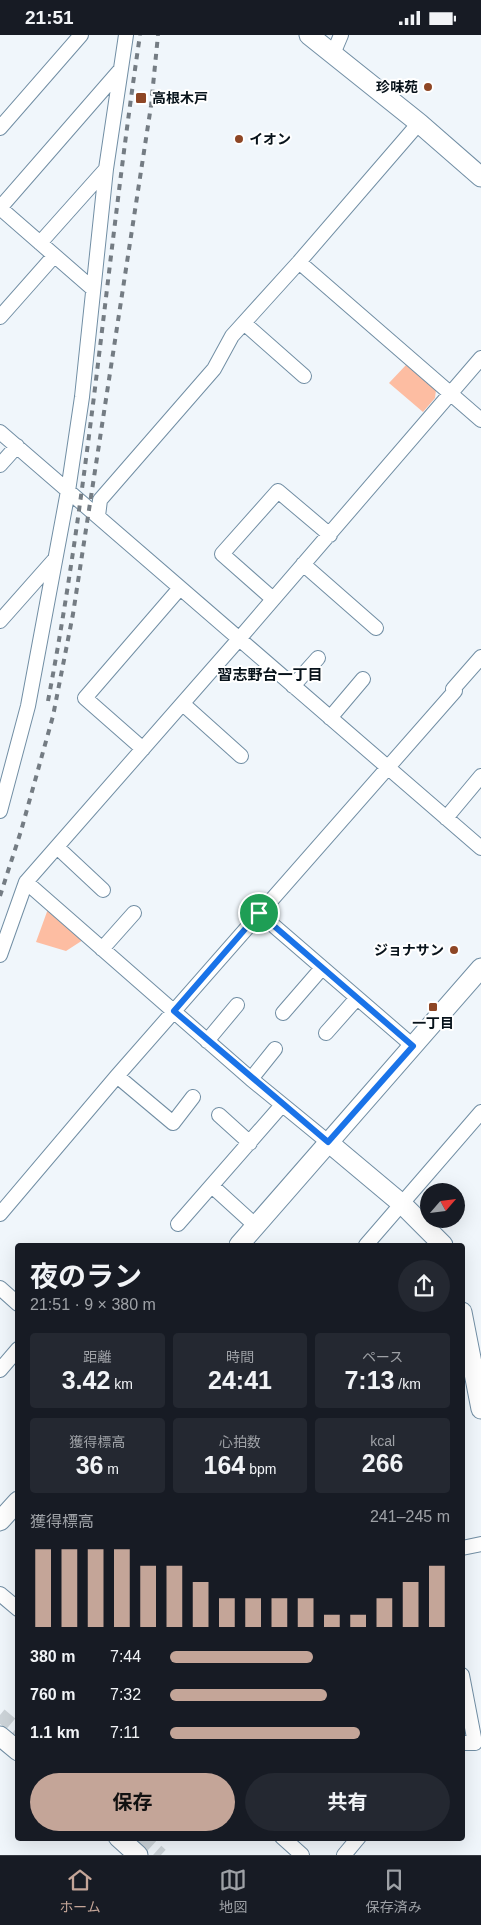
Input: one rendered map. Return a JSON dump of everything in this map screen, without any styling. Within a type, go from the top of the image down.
[{"type":"street","points":[[0,128],[81,35]]},
{"type":"street","points":[[0,811],[28,706],[68,491],[82,397],[106,169],[126,35]]},
{"type":"street","points":[[309,35],[418,123],[481,177]]},
{"type":"street","points":[[333,54],[341,35]]},
{"type":"street","points":[[93,289],[0,208],[121,69]]},
{"type":"street","points":[[98,517],[100,501],[214,369],[232,336],[299,262],[418,123]]},
{"type":"street","points":[[40,243],[106,169]]},
{"type":"street","points":[[0,317],[54,256]]},
{"type":"street","points":[[299,262],[481,420]]},
{"type":"street","points":[[244,323],[304,376]]},
{"type":"street","points":[[0,955],[26,882],[144,749],[481,359]]},
{"type":"street","points":[[0,432],[481,848]]},
{"type":"street","points":[[0,465],[17,447]]},
{"type":"street","points":[[273,599],[222,554],[278,491],[330,535]]},
{"type":"street","points":[[0,621],[55,559]]},
{"type":"street","points":[[303,564],[376,628]]},
{"type":"street","points":[[144,749],[85,698],[180,588]]},
{"type":"street","points":[[0,1214],[117,1076],[388,768],[481,657]]},
{"type":"street","points":[[293,686],[318,658]]},
{"type":"street","points":[[330,718],[363,679]]},
{"type":"street","points":[[182,703],[241,756]]},
{"type":"street","points":[[446,818],[481,777]]},
{"type":"street","points":[[57,847],[103,890]]},
{"type":"street","points":[[26,882],[282,1105],[402,1204],[441,1243]]},
{"type":"street","points":[[102,949],[134,913]]},
{"type":"street","points":[[259,913],[413,1046]]},
{"type":"street","points":[[242,1243],[481,967]]},
{"type":"street","points":[[283,1013],[322,968]]},
{"type":"street","points":[[326,1033],[357,998]]},
{"type":"street","points":[[208,1041],[237,1005]]},
{"type":"street","points":[[252,1079],[275,1049]]},
{"type":"street","points":[[117,1076],[173,1123],[193,1097]]},
{"type":"street","points":[[178,1225],[282,1105]]},
{"type":"street","points":[[368,1243],[402,1204],[476,1127],[481,1112]]},
{"type":"street","points":[[219,1115],[250,1143]]},
{"type":"street","points":[[212,1186],[256,1225]]},
{"type":"street","points":[[0,1288],[15,1301]]},
{"type":"street","points":[[465,1324],[481,1409]]},
{"type":"street","points":[[0,1370],[15,1352]]},
{"type":"street","points":[[0,1521],[15,1504]]},
{"type":"street","points":[[465,1547],[481,1544]]},
{"type":"street","points":[[0,1594],[15,1606]]},
{"type":"street","points":[[465,1691],[475,1743],[465,1743]]},
{"type":"street","points":[[0,1736],[15,1748]]},
{"type":"street","points":[[122,1841],[138,1855]]},
{"type":"street","points":[[286,1841],[302,1855]]},
{"type":"street","points":[[344,1855],[356,1841]]},
{"type":"shaded area","points":[[406,365],[436,390],[435,398],[423,412],[389,383]]},
{"type":"shaded area","points":[[48,909],[83,940],[66,951],[36,942]]},
{"type":"tunnel","points":[[0,1715],[15,1728]]},
{"type":"tunnel","points":[[145,1841],[161,1855]]},
{"type":"railway","points":[[48,701],[63,618],[87,452],[140,35]]},
{"type":"railway","points":[[0,896],[21,831],[53,716],[73,614],[151,106],[158,35]]},
{"type":"place","name":"珍味苑","points":[[428,87]]},
{"type":"place","name":"高根木戸","points":[[141,98]]},
{"type":"place","name":"イオン","points":[[239,139]]},
{"type":"place","name":"ジョナサン","points":[[454,950]]},
{"type":"place","name":"一丁目","points":[[433,1007]]},
{"type":"district","name":"習志野台一丁目","points":[[270,675]]},
{"type":"route","points":[[259,913],[413,1046],[328,1142],[282,1105],[174,1011],[259,913]]}]
